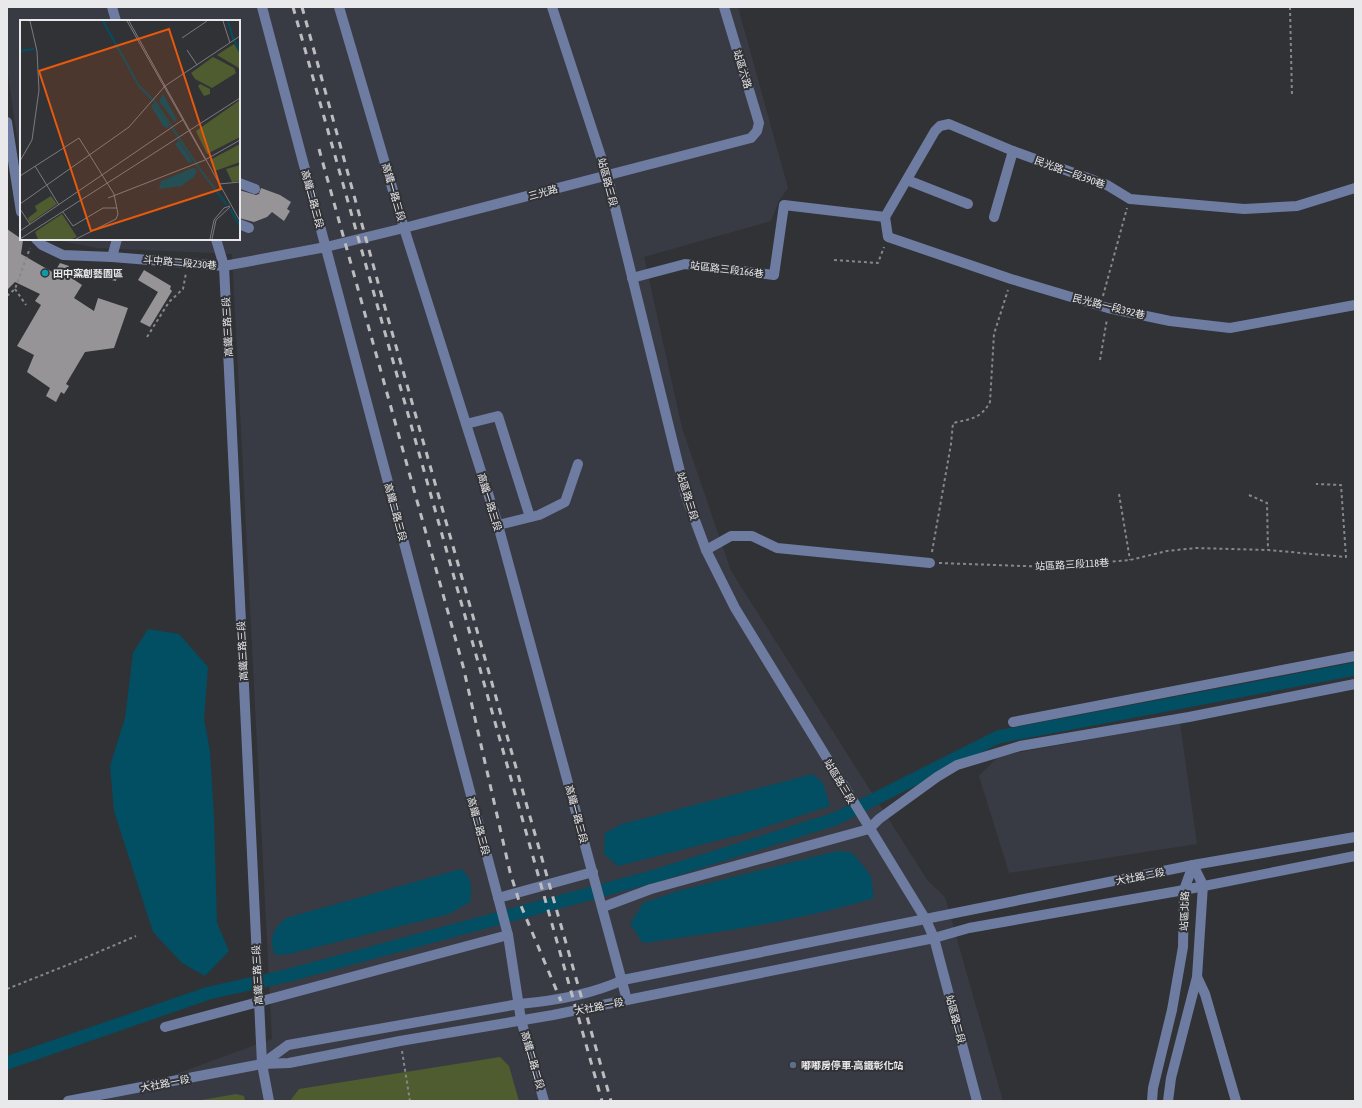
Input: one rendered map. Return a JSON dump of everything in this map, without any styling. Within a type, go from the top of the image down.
[{"type":"street","points":[[112,7],[116,20]]},
{"type":"street","name":"高鐵二路三段","points":[[262,7],[508,935],[521,1020]]},
{"type":"street","name":"高鐵一路三段","points":[[339,7],[404,228],[498,525],[623,980],[627,1000]]},
{"type":"street","name":"站區路三段","points":[[552,7],[607,175],[686,496],[706,550],[735,608],[848,795],[926,920],[934,938]]},
{"type":"street","name":"站區六路","points":[[724,7],[759,123],[757,131]]},
{"type":"street","points":[[7,122],[20,206]]},
{"type":"street","name":"民光路一段390巷","points":[[885,218],[940,126],[949,124],[1013,151],[1107,185],[1130,199],[1244,209],[1290,207],[1355,188]]},
{"type":"street","name":"三光路","points":[[326,247],[751,138],[757,131]]},
{"type":"street","points":[[994,217],[1013,151]]},
{"type":"street","points":[[907,180],[968,204]]},
{"type":"street","points":[[240,183],[255,189]]},
{"type":"street","name":"站區路三段166巷","points":[[632,278],[685,264],[774,275],[784,205],[885,218]]},
{"type":"street","points":[[885,218],[888,236]]},
{"type":"street","points":[[240,224],[249,228]]},
{"type":"street","name":"民光路一段392巷","points":[[888,236],[1011,279],[1104,306],[1170,321],[1230,328],[1355,305]]},
{"type":"street","points":[[112,257],[117,240]]},
{"type":"street","name":"高鐵三路三段","points":[[216,240],[224,266],[262,1064],[269,1101]]},
{"type":"street","name":"斗中路二段230巷","points":[[34,242],[63,255],[112,257],[224,266],[326,247]]},
{"type":"street","points":[[466,424],[498,416],[530,517]]},
{"type":"street","points":[[498,525],[530,517],[565,502],[578,464]]},
{"type":"street","points":[[706,550],[731,536],[752,536],[777,548],[930,563]]},
{"type":"street","points":[[1013,722],[1355,656]]},
{"type":"street","points":[[603,907],[651,889],[869,829],[885,814],[937,777],[957,765],[1013,748],[1189,717],[1355,684]]},
{"type":"street","name":"大社路二段","points":[[926,920],[962,911],[1193,865],[1355,838]]},
{"type":"street","name":"大社路二段","points":[[934,938],[969,928],[1184,890],[1355,856]]},
{"type":"street","name":"站區北路","points":[[1168,1101],[1171,1078],[1197,977],[1203,885],[1193,865]]},
{"type":"street","name":"站區北路","points":[[1152,1101],[1153,1088],[1169,1023],[1183,947],[1184,890],[1193,865]]},
{"type":"street","points":[[498,898],[593,872]]},
{"type":"street","name":"大社路一段","points":[[262,1064],[288,1045],[519,1004],[548,1001],[605,988],[623,980],[926,920]]},
{"type":"street","points":[[165,1027],[508,935]]},
{"type":"street","name":"大社路一段","points":[[68,1101],[262,1064],[289,1063],[400,1041],[521,1020],[934,938]]},
{"type":"street","name":"站區路二段","points":[[934,938],[977,1101]]},
{"type":"street","points":[[1197,977],[1205,994],[1236,1101]]},
{"type":"street","name":"高鐵二路二段","points":[[521,1020],[544,1101]]},
{"type":"path","points":[[1290,7],[1292,97]]},
{"type":"path","points":[[1100,360],[1104,306],[1130,199]]},
{"type":"path","points":[[834,260],[878,263],[888,236]]},
{"type":"path","points":[[7,296],[15,289],[34,242]]},
{"type":"path","points":[[147,337],[169,302],[184,289],[188,263]]},
{"type":"path","points":[[930,563],[951,444],[953,423],[977,417],[985,412],[990,402],[994,334],[1011,279]]},
{"type":"path","points":[[15,289],[26,305]]},
{"type":"path","name":"站區路三段118巷","points":[[930,563],[1051,568],[1130,560],[1167,551],[1196,548],[1268,550],[1346,557],[1341,486],[1316,484]]},
{"type":"path","points":[[1119,494],[1130,560]]},
{"type":"path","points":[[1249,495],[1267,503],[1268,550]]},
{"type":"path","points":[[7,989],[136,936]]},
{"type":"path","points":[[400,1041],[410,1101]]},
{"type":"shaded area","points":[[7,7],[738,7],[788,188],[779,201],[771,221],[644,257],[682,428],[731,571],[928,881],[945,897],[1003,1101],[102,1101],[272,1039],[232,254],[98,248],[56,240],[240,240],[240,20],[20,20],[20,158],[7,68]]},
{"type":"shaded area","points":[[1180,723],[1197,844],[1009,873],[979,776],[999,756]]},
{"type":"green space","points":[[500,1057],[509,1066],[519,1101],[290,1101],[299,1089]]},
{"type":"green space","points":[[236,1094],[244,1096],[245,1101],[196,1101]]},
{"type":"water","points":[[148,629],[179,634],[208,667],[204,719],[210,751],[214,817],[217,923],[229,951],[205,976],[182,963],[153,932],[114,811],[110,766],[125,718],[133,653]]},
{"type":"water","points":[[813,774],[823,783],[830,806],[743,834],[618,866],[604,854],[605,833],[622,824]]},
{"type":"water","points":[[837,851],[850,852],[856,857],[871,876],[874,898],[789,919],[731,930],[643,943],[630,924],[643,903],[678,891]]},
{"type":"water","points":[[461,869],[470,880],[470,902],[449,914],[289,954],[275,955],[272,944],[273,935],[278,926],[286,918]]},
{"type":"building","points":[[261,188],[280,195],[291,202],[287,209],[290,211],[284,221],[272,212],[267,217],[254,222],[240,218],[240,190],[256,195],[259,194]]},
{"type":"building","points":[[7,229],[20,238],[20,240],[23,240],[21,254],[54,273],[60,263],[69,266],[64,273],[82,285],[74,298],[94,311],[98,298],[128,308],[114,348],[85,352],[66,384],[69,386],[64,394],[61,392],[56,402],[46,396],[50,388],[27,372],[34,355],[17,346],[41,305],[35,301],[40,294],[15,282],[7,290]]},
{"type":"building","points":[[119,267],[116,281],[107,279],[109,268]]},
{"type":"building","points":[[144,270],[171,286],[170,289],[172,291],[150,327],[140,322],[158,292],[138,280]]},
{"type":"waterway","points":[[7,1063],[209,993],[286,976],[655,876],[835,819],[998,737],[1355,669]]},
{"type":"railway","points":[[293,7],[602,1101]]},
{"type":"railway","points":[[302,7],[382,297],[611,1101]]},
{"type":"railway","points":[[319,149],[463,666],[510,872],[519,901],[561,1001]]},
{"type":"place","name":"田中窯創藝園區","points":[[45,273]]},
{"type":"place","name":"嘟嘟房停車-高鐵彰化站","points":[[793,1065]]}]
